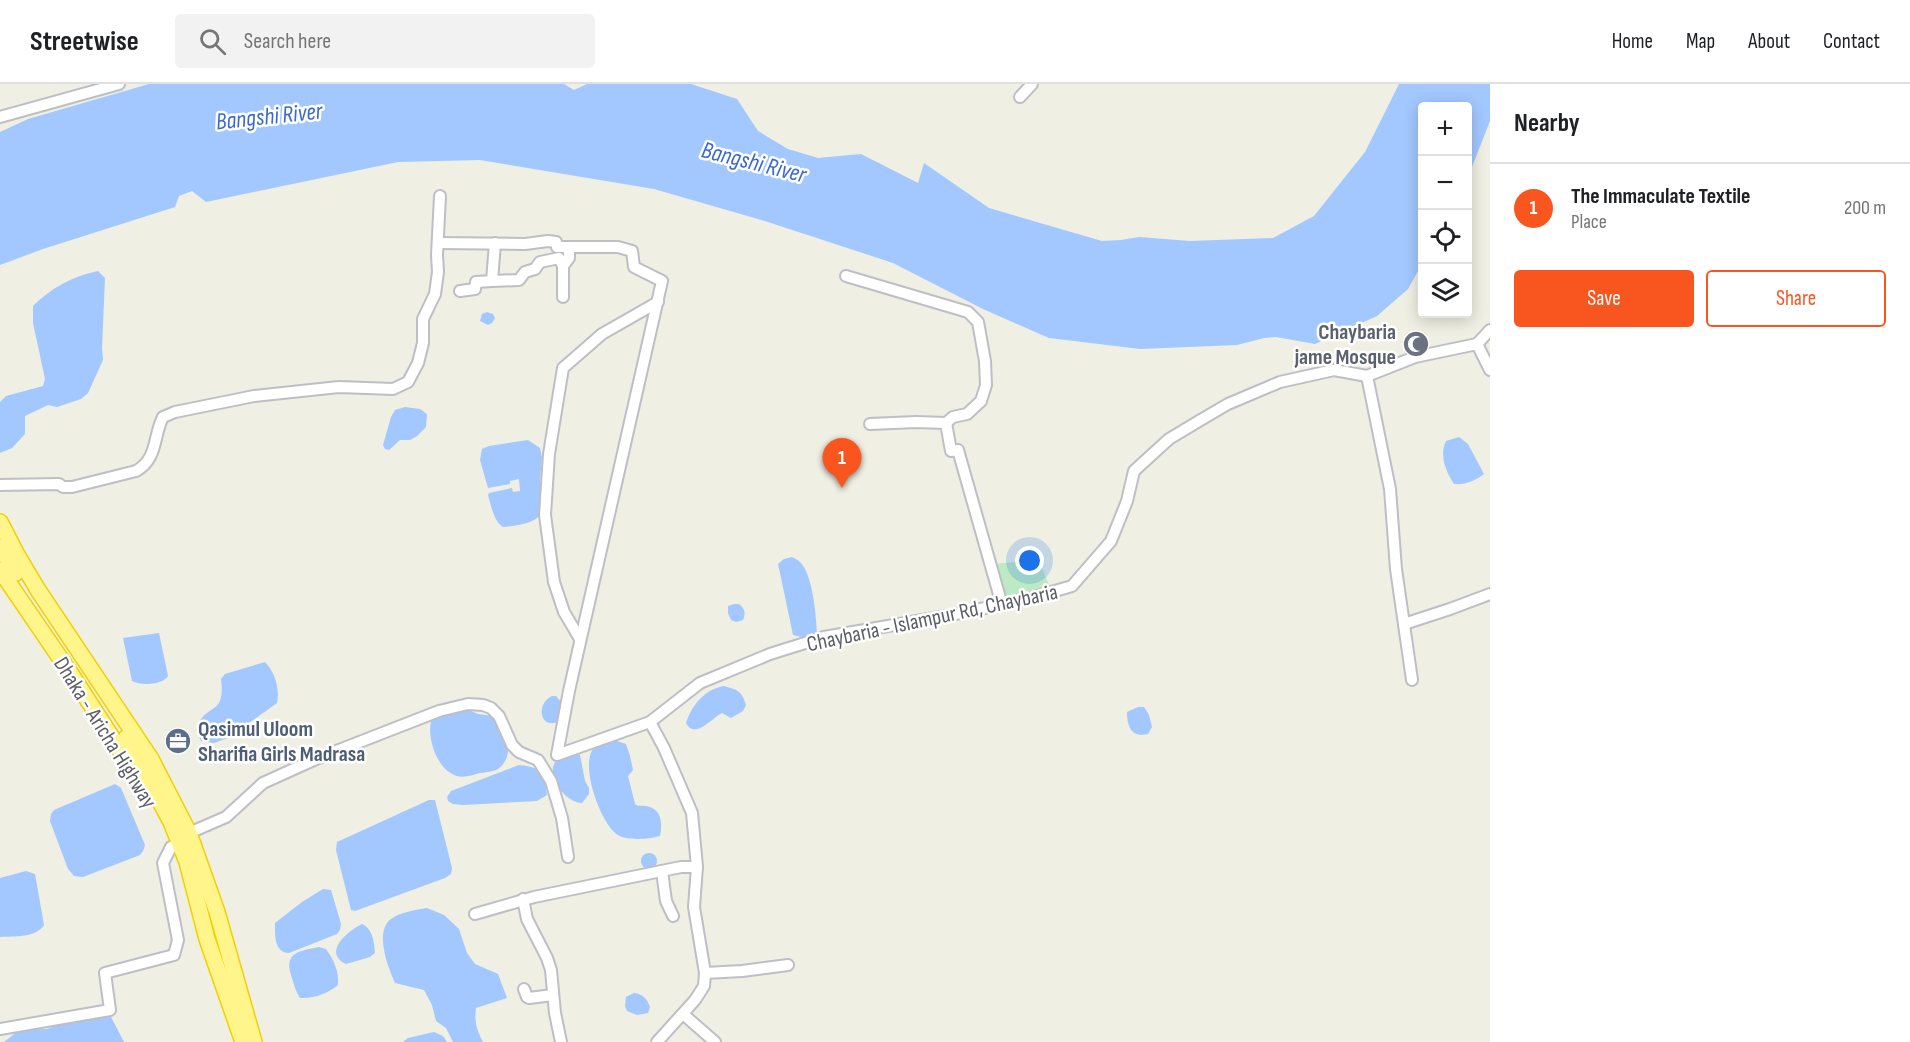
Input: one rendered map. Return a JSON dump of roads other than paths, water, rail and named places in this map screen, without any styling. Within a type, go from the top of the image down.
[{"type":"highway","points":[[0,522],[38,590],[151,759],[189,832],[217,912],[254,1042]]},
{"type":"highway","points":[[0,547],[102,700],[145,772],[171,822],[187,862],[191,896],[232,1042]]},
{"type":"highway","name":"Dhaka - Aricha Highway","points":[[0,570],[138,777],[158,816],[191,896]]},
{"type":"highway","points":[[209,961],[243,1042]]},
{"type":"street","points":[[0,117],[119,84]]},
{"type":"street","points":[[1020,97],[1032,84]]},
{"type":"street","points":[[0,485],[59,484],[63,487],[72,487],[136,471],[146,466],[163,417],[175,412],[254,396],[305,390],[339,387],[393,389],[408,381],[418,363],[423,343],[423,319],[435,294],[438,272],[440,196]]},
{"type":"street","points":[[438,243],[525,244],[548,241],[556,242],[557,247],[618,247],[632,251],[634,267],[662,281],[580,639],[557,755]]},
{"type":"street","points":[[492,281],[495,243]]},
{"type":"street","points":[[563,297],[564,266],[569,258],[569,247]]},
{"type":"street","points":[[460,291],[475,289],[476,282],[519,280],[525,272],[535,269],[540,262],[559,258],[564,266]]},
{"type":"street","points":[[846,276],[968,312],[978,322],[985,361],[986,385],[981,401],[967,414],[952,417],[946,423],[870,424]]},
{"type":"street","points":[[580,639],[564,612],[554,582],[545,515],[549,454],[563,368],[602,334],[658,302]]},
{"type":"street","points":[[1412,680],[1396,569],[1390,489],[1367,376],[1415,357],[1477,345],[1490,330]]},
{"type":"street","points":[[1477,345],[1490,370]]},
{"type":"street","name":"Chaybaria - Islampur Rd, Chaybaria","points":[[538,760],[650,722],[700,684],[770,654],[824,637],[1002,605],[1072,586],[1111,541],[1134,471],[1169,439],[1228,404],[1280,382],[1334,370],[1367,376]]},
{"type":"street","points":[[946,423],[951,451],[958,450],[1002,605]]},
{"type":"street","points":[[1404,624],[1490,594]]},
{"type":"street","points":[[189,832],[226,817],[263,783],[295,768],[440,711],[468,704],[491,708],[498,716],[512,745],[519,752],[538,760],[551,781],[558,801],[568,857]]},
{"type":"street","points":[[650,722],[664,748],[692,813],[698,867],[694,908],[705,973],[704,986],[695,1000],[657,1042]]},
{"type":"street","points":[[0,1029],[110,1010],[105,973],[174,955],[178,940],[163,863],[171,847]]},
{"type":"street","points":[[475,914],[523,900],[662,871],[698,867]]},
{"type":"street","points":[[662,871],[666,902],[673,916]]},
{"type":"street","points":[[523,900],[527,919],[550,966],[561,1042]]},
{"type":"street","points":[[705,973],[788,965]]},
{"type":"street","points":[[524,989],[529,998],[553,995]]},
{"type":"street","points":[[683,1014],[715,1042]]},
{"type":"water","name":"Bangshi River","points":[[149,84],[564,84],[574,90],[587,84],[691,84],[737,99],[758,131],[788,149],[818,158],[861,154],[918,183],[924,163],[989,208],[1102,241],[1139,237],[1190,241],[1273,238],[1314,216],[1365,152],[1399,84],[1490,84],[1490,121],[1472,167],[1472,102],[1418,102],[1418,271],[1408,289],[1377,316],[1315,344],[1276,337],[1237,345],[1140,349],[1049,338],[983,309],[893,263],[768,222],[654,189],[480,160],[398,162],[206,202],[192,191],[179,196],[175,207],[0,265],[0,132],[28,119]]},
{"type":"water","points":[[98,271],[105,278],[103,360],[88,393],[81,399],[57,407],[48,405],[25,416],[25,434],[12,448],[0,453],[0,402],[6,396],[43,386],[45,379],[33,323],[33,306],[63,284]]},
{"type":"water","points":[[487,312],[493,314],[495,318],[488,325],[480,321],[482,314]]},
{"type":"water","points":[[405,407],[420,409],[427,414],[426,427],[410,440],[400,440],[389,450],[385,449],[383,445],[391,417],[395,410]]},
{"type":"water","points":[[1459,437],[1468,444],[1484,474],[1470,482],[1454,484],[1446,469],[1443,452],[1446,441]]},
{"type":"water","points":[[528,440],[540,448],[542,458],[541,514],[529,522],[503,527],[495,517],[488,495],[512,488],[513,492],[520,491],[519,479],[510,481],[510,484],[488,488],[480,460],[482,449]]},
{"type":"water","points":[[792,557],[804,568],[813,596],[817,633],[806,638],[793,635],[778,564]]},
{"type":"water","points":[[739,604],[744,609],[743,620],[736,622],[731,620],[728,606]]},
{"type":"water","points":[[159,633],[168,676],[152,684],[132,681],[123,638]]},
{"type":"water","points":[[265,662],[276,681],[277,703],[228,738],[214,743],[201,741],[196,730],[204,715],[218,705],[222,691],[221,679],[225,674]]},
{"type":"water","points":[[724,686],[741,694],[746,705],[743,711],[731,718],[722,713],[699,729],[690,728],[686,723],[700,699],[705,694]]},
{"type":"water","points":[[556,696],[562,703],[560,721],[548,723],[542,716],[542,711],[546,700]]},
{"type":"water","points":[[1144,707],[1149,715],[1152,727],[1148,734],[1138,734],[1129,726],[1127,712]]},
{"type":"water","points":[[464,708],[478,714],[493,716],[502,729],[508,750],[504,763],[498,769],[460,777],[450,773],[439,761],[432,745],[431,721]]},
{"type":"water","points":[[614,740],[626,744],[633,770],[628,776],[635,804],[650,807],[658,813],[661,823],[660,836],[639,839],[622,837],[612,829],[599,808],[591,781],[590,757],[593,749],[598,745]]},
{"type":"water","points":[[580,755],[585,781],[589,788],[589,794],[582,803],[567,797],[553,775],[556,762],[564,756]]},
{"type":"water","points":[[519,765],[533,768],[540,773],[545,782],[547,795],[537,801],[463,805],[448,801],[447,797],[451,791]]},
{"type":"water","points":[[115,784],[121,788],[145,845],[143,851],[140,855],[83,877],[74,876],[68,869],[50,821],[51,814],[54,810]]},
{"type":"water","points":[[429,800],[435,800],[452,868],[451,874],[355,911],[351,910],[336,850],[337,842]]},
{"type":"water","points":[[649,853],[655,855],[657,861],[655,867],[649,869],[643,867],[641,861],[643,855]]},
{"type":"water","points":[[26,871],[35,874],[44,925],[30,934],[0,937],[0,878]]},
{"type":"water","points":[[323,889],[331,890],[341,924],[340,930],[337,934],[289,953],[280,950],[276,942],[275,923]]},
{"type":"water","points":[[427,908],[444,915],[459,929],[467,953],[475,964],[498,974],[507,998],[476,1008],[476,1026],[483,1042],[453,1042],[446,1028],[436,1021],[432,1005],[424,990],[395,983],[392,976],[384,950],[383,932],[386,925],[399,915]]},
{"type":"water","points":[[362,924],[371,932],[375,953],[370,957],[346,964],[336,954],[337,948],[344,937]]},
{"type":"water","points":[[319,947],[326,949],[334,962],[338,985],[320,995],[300,998],[291,975],[290,961],[295,954]]},
{"type":"water","points":[[634,993],[646,999],[650,1007],[648,1013],[637,1015],[627,1011],[626,997]]},
{"type":"water","points":[[100,1015],[111,1017],[124,1042],[4,1042],[19,1030],[47,1029],[69,1021]]},
{"type":"water","points":[[434,1032],[443,1036],[447,1042],[403,1042],[408,1038]]},
{"type":"place","name":"Chaybaria jame Mosque","points":[[1416,344]]},
{"type":"place","name":"The Immaculate Textile","points":[[842,488]]},
{"type":"place","name":"Qasimul Uloom Sharifia Girls Madrasa","points":[[178,741]]}]
